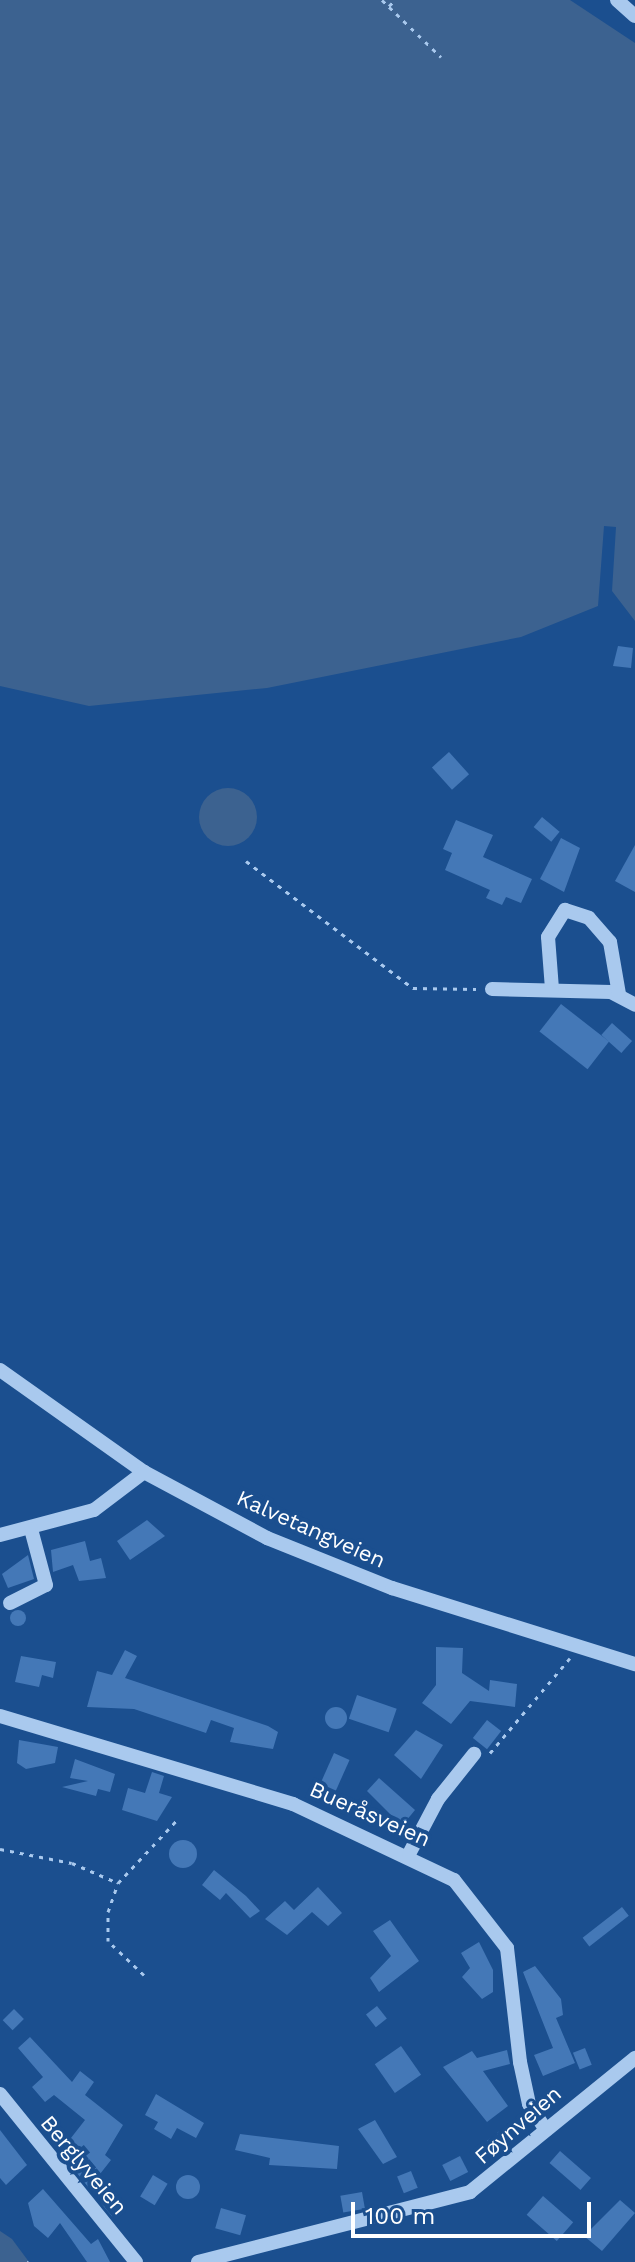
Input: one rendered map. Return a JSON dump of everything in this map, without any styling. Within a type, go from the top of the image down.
[{"type":"street","points":[[617,0],[635,16]]},
{"type":"street","points":[[552,989],[548,937],[565,910],[589,918],[610,942],[619,994]]},
{"type":"street","points":[[492,989],[619,994],[635,1005]]},
{"type":"street","name":"Kalvetangveien","points":[[0,1370],[144,1472],[341,1570],[635,1664]]},
{"type":"street","points":[[0,1535],[94,1510],[144,1472]]},
{"type":"street","points":[[10,1603],[46,1585],[31,1529]]},
{"type":"street","name":"Bueråsveien","points":[[0,1716],[232,1783],[409,1854],[464,1888],[499,1930],[511,1966],[529,2104],[546,2130]]},
{"type":"street","points":[[409,1854],[472,1756]]},
{"type":"street","name":"Føynveien","points":[[198,2262],[446,2202],[481,2186],[546,2130],[632,2067]]},
{"type":"street","name":"Berglyveien","points":[[0,2094],[136,2262]]},
{"type":"path","points":[[382,0],[441,57]]},
{"type":"path","points":[[389,6],[395,0]]},
{"type":"path","points":[[246,861],[413,988],[492,989]]},
{"type":"path","points":[[472,1756],[491,1752],[579,1647]]},
{"type":"path","points":[[144,1975],[108,1941],[118,1883],[176,1821]]},
{"type":"path","points":[[0,1849],[72,1863],[118,1883]]},
{"type":"water","points":[[0,0],[570,0],[635,43],[635,621],[612,591],[616,527],[604,526],[598,606],[521,637],[267,688],[89,706],[0,686]]},
{"type":"water","points":[[228,788],[239,790],[248,797],[255,806],[255,828],[248,837],[239,844],[228,846],[217,844],[208,837],[201,828],[199,817],[201,806],[208,797],[217,790]]},
{"type":"water","points":[[0,2231],[12,2239],[29,2262],[0,2262]]},
{"type":"building","points":[[618,646],[633,648],[631,668],[613,666]]},
{"type":"building","points":[[449,752],[469,774],[452,790],[432,767]]},
{"type":"building","points":[[542,817],[560,832],[551,842],[534,827]]},
{"type":"building","points":[[456,820],[493,835],[483,857],[532,879],[521,903],[506,897],[502,905],[486,898],[490,890],[445,870],[452,853],[443,849]]},
{"type":"building","points":[[561,838],[580,848],[564,892],[540,879]]},
{"type":"building","points":[[635,845],[635,892],[615,881]]},
{"type":"building","points":[[561,1004],[609,1042],[588,1069],[539,1032]]},
{"type":"building","points":[[612,1023],[632,1041],[621,1053],[601,1035]]},
{"type":"building","points":[[147,1520],[165,1536],[130,1560],[117,1541]]},
{"type":"building","points":[[85,1541],[90,1561],[101,1558],[106,1578],[79,1581],[73,1565],[53,1572],[51,1550]]},
{"type":"building","points":[[28,1555],[34,1579],[8,1588],[2,1574]]},
{"type":"building","points":[[15,1610],[21,1610],[26,1618],[24,1624],[15,1626],[10,1621],[10,1615]]},
{"type":"building","points":[[436,1647],[463,1648],[462,1673],[489,1691],[490,1680],[517,1684],[515,1707],[470,1701],[451,1724],[422,1703],[436,1685]]},
{"type":"building","points":[[125,1650],[137,1656],[125,1678],[268,1726],[278,1732],[273,1749],[230,1742],[234,1728],[211,1720],[206,1733],[134,1709],[87,1707],[97,1671],[112,1675]]},
{"type":"building","points":[[21,1656],[56,1662],[53,1678],[42,1675],[39,1687],[15,1682]]},
{"type":"building","points":[[357,1695],[397,1709],[389,1732],[349,1719]]},
{"type":"building","points":[[332,1707],[340,1707],[347,1718],[340,1729],[332,1729],[325,1722],[325,1714]]},
{"type":"building","points":[[487,1720],[501,1731],[487,1749],[473,1738]]},
{"type":"building","points":[[416,1730],[443,1745],[421,1779],[394,1755]]},
{"type":"building","points":[[19,1740],[58,1747],[55,1763],[26,1769],[17,1763]]},
{"type":"building","points":[[334,1753],[350,1760],[333,1796],[318,1790]]},
{"type":"building","points":[[75,1759],[115,1774],[110,1792],[98,1789],[96,1796],[62,1787],[88,1781],[70,1778]]},
{"type":"building","points":[[152,1772],[164,1776],[159,1793],[172,1797],[157,1821],[122,1810],[128,1788],[145,1793]]},
{"type":"building","points":[[379,1778],[415,1810],[406,1821],[400,1824],[367,1791]]},
{"type":"building","points":[[183,1840],[193,1844],[197,1854],[193,1864],[183,1868],[173,1864],[169,1854],[173,1844]]},
{"type":"building","points":[[214,1870],[260,1911],[250,1918],[226,1893],[220,1900],[202,1885]]},
{"type":"building","points":[[318,1887],[342,1913],[328,1926],[312,1912],[287,1935],[265,1919],[285,1901],[294,1910]]},
{"type":"building","points":[[622,1907],[629,1916],[589,1946],[583,1938]]},
{"type":"building","points":[[390,1920],[419,1961],[379,1992],[370,1978],[391,1956],[373,1931]]},
{"type":"building","points":[[479,1942],[493,1970],[493,1992],[482,1999],[462,1977],[470,1968],[461,1953]]},
{"type":"building","points":[[535,1966],[561,1999],[563,2015],[556,2018],[575,2063],[543,2076],[534,2055],[553,2048],[523,1972]]},
{"type":"building","points":[[377,2006],[387,2019],[376,2027],[366,2015]]},
{"type":"building","points":[[14,2009],[24,2019],[13,2030],[3,2020]]},
{"type":"building","points":[[30,2037],[72,2082],[80,2071],[94,2082],[85,2095],[123,2125],[105,2155],[111,2160],[89,2188],[60,2152],[85,2120],[54,2095],[45,2102],[32,2087],[43,2077],[18,2048]]},
{"type":"building","points":[[401,2046],[421,2075],[395,2093],[375,2064]]},
{"type":"building","points":[[585,2048],[592,2065],[580,2070],[573,2053]]},
{"type":"building","points":[[507,2050],[510,2064],[483,2071],[508,2106],[487,2122],[443,2067],[472,2051],[477,2058]]},
{"type":"building","points":[[156,2094],[204,2123],[196,2138],[177,2128],[171,2139],[154,2129],[158,2122],[145,2115]]},
{"type":"building","points":[[375,2120],[397,2157],[383,2164],[358,2129]]},
{"type":"building","points":[[0,2130],[27,2165],[6,2185],[0,2178]]},
{"type":"building","points":[[501,2130],[512,2144],[498,2155],[487,2141]]},
{"type":"building","points":[[240,2134],[339,2146],[337,2169],[269,2165],[270,2158],[235,2150]]},
{"type":"building","points":[[560,2151],[591,2178],[580,2190],[550,2163]]},
{"type":"building","points":[[460,2156],[468,2172],[450,2181],[442,2165]]},
{"type":"building","points":[[411,2171],[418,2188],[404,2193],[397,2177]]},
{"type":"building","points":[[153,2175],[168,2184],[155,2205],[140,2196]]},
{"type":"building","points":[[188,2175],[197,2178],[200,2187],[197,2196],[188,2199],[179,2196],[176,2187],[179,2178]]},
{"type":"building","points":[[43,2189],[91,2244],[98,2239],[110,2262],[87,2262],[60,2223],[48,2238],[34,2226],[28,2203]]},
{"type":"building","points":[[115,2192],[126,2205],[112,2217],[101,2204]]},
{"type":"building","points":[[362,2192],[365,2209],[343,2213],[340,2196]]},
{"type":"building","points":[[543,2196],[573,2222],[557,2241],[527,2215]]},
{"type":"building","points":[[620,2200],[635,2213],[602,2251],[584,2236]]},
{"type":"building","points":[[221,2208],[246,2215],[240,2235],[215,2228]]}]
